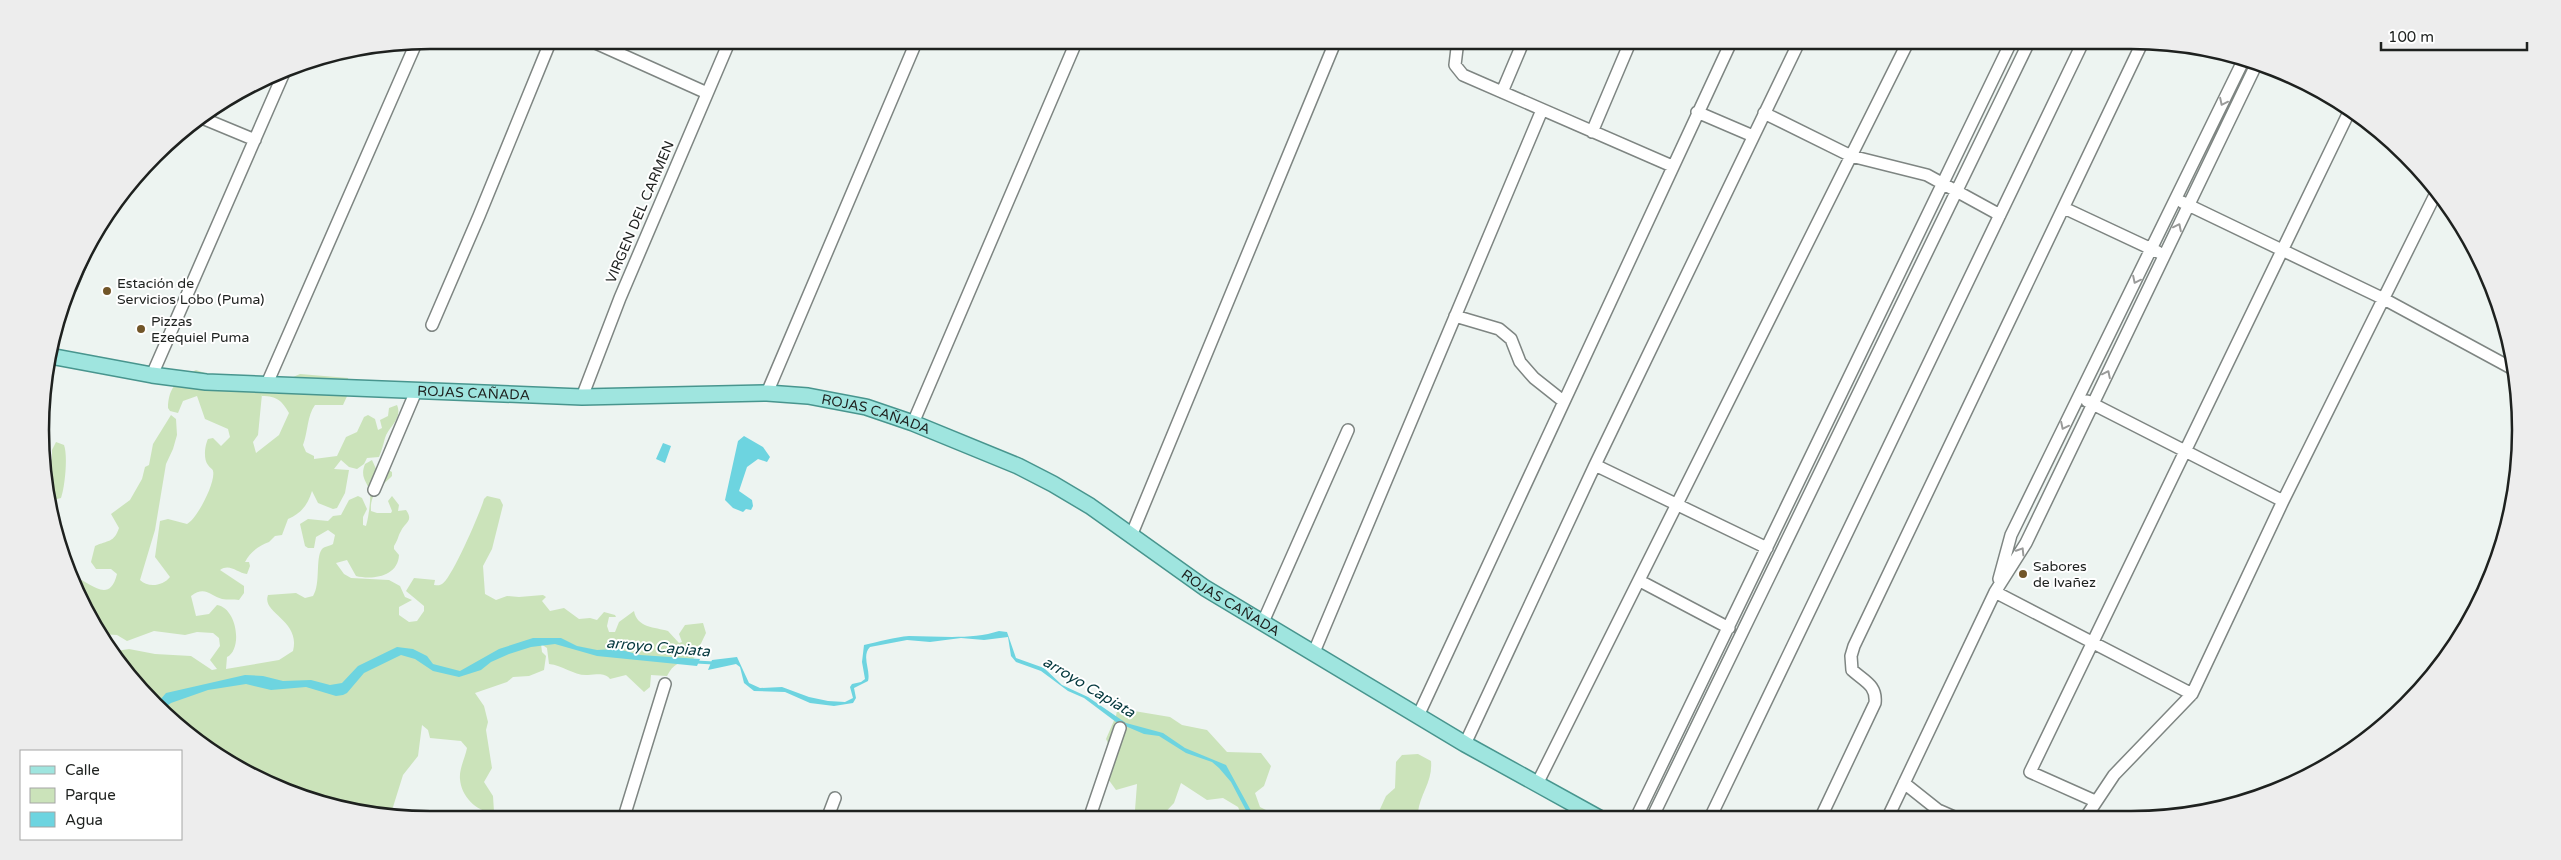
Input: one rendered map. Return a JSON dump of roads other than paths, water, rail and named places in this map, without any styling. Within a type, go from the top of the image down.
[{"type":"main road","name":"ROJAS CAÑADA","points":[[56,357],[152,375],[206,382],[266,386],[582,398],[767,393],[835,400],[866,407],[912,423],[1027,470],[1090,506],[1205,588],[1465,744],[1585,811]]},
{"type":"street","points":[[432,325],[547,49]]},
{"type":"street","points":[[609,49],[707,92]]},
{"type":"street","name":"VIRGEN DEL CARMEN","points":[[582,398],[620,298],[726,49]]},
{"type":"street","points":[[767,393],[913,49]]},
{"type":"street","points":[[912,423],[1069,49]]},
{"type":"street","points":[[1132,536],[1332,49]]},
{"type":"street","points":[[1457,49],[1455,66],[1463,75],[1672,166]]},
{"type":"street","points":[[1502,92],[1520,49]]},
{"type":"street","points":[[1592,132],[1627,49]]},
{"type":"street","points":[[1418,716],[1728,49]]},
{"type":"street","points":[[1465,744],[1595,466],[1796,49]]},
{"type":"street","points":[[1537,784],[1904,49]]},
{"type":"street","points":[[1639,811],[2008,49]]},
{"type":"street","points":[[1655,811],[2026,49]]},
{"type":"street","points":[[1713,811],[2080,49]]},
{"type":"street","points":[[1824,811],[1875,703],[1876,692],[1872,686],[1852,670],[1851,656],[1854,646],[2138,49]]},
{"type":"street","points":[[266,386],[413,50]]},
{"type":"street","points":[[1995,592],[2011,535],[2241,65]]},
{"type":"street","points":[[1891,811],[1995,592],[2026,543],[2254,69]]},
{"type":"street","points":[[152,375],[281,79]]},
{"type":"street","points":[[1314,652],[1542,110]]},
{"type":"street","points":[[1698,112],[1753,136]]},
{"type":"street","points":[[1764,113],[1851,156],[1927,175],[2000,215]]},
{"type":"street","points":[[2095,801],[2030,772],[2094,644],[2347,116]]},
{"type":"street","points":[[208,120],[255,140]]},
{"type":"street","points":[[2089,811],[2114,775],[2192,694],[2283,501],[2433,198]]},
{"type":"street","points":[[2176,199],[2384,298],[2507,365]]},
{"type":"street","points":[[2064,208],[2164,255]]},
{"type":"street","points":[[1455,316],[1499,329],[1511,339],[1520,362],[1534,378],[1563,402]]},
{"type":"street","points":[[374,490],[416,391]]},
{"type":"street","points":[[2079,397],[2187,450],[2283,501]]},
{"type":"street","points":[[1263,622],[1348,430]]},
{"type":"street","points":[[1595,466],[1767,548]]},
{"type":"street","points":[[1640,581],[1729,628]]},
{"type":"street","points":[[1995,592],[2192,694]]},
{"type":"street","points":[[625,811],[665,684]]},
{"type":"street","points":[[1092,811],[1120,728]]},
{"type":"street","points":[[1904,783],[1940,811]]},
{"type":"street","points":[[830,811],[835,798]]},
{"type":"water","points":[[744,436],[763,447],[770,457],[767,462],[758,459],[747,467],[739,491],[752,500],[753,506],[751,510],[746,509],[743,512],[733,508],[725,500],[738,441]]},
{"type":"water","points":[[663,443],[671,446],[665,463],[656,459]]},
{"type":"water","points":[[999,631],[1007,632],[1016,658],[1044,668],[1062,685],[1088,697],[1126,723],[1163,733],[1185,748],[1226,765],[1251,811],[1246,811],[1231,782],[1212,762],[1186,753],[1159,736],[1144,734],[1116,722],[1084,698],[1068,691],[1041,671],[1016,662],[1011,656],[1008,637],[984,640],[961,638],[930,642],[907,640],[870,647],[866,655],[868,681],[854,688],[856,698],[853,703],[834,706],[810,703],[785,692],[754,691],[744,683],[740,667],[736,664],[708,670],[712,660],[737,657],[749,683],[760,688],[782,687],[809,697],[845,702],[853,698],[850,687],[852,684],[865,679],[862,662],[864,645],[909,636],[966,637]]},
{"type":"water","points":[[533,638],[561,638],[577,646],[597,650],[618,649],[640,655],[700,659],[697,666],[597,656],[555,644],[531,647],[509,654],[491,662],[481,670],[459,677],[433,671],[415,659],[401,655],[364,673],[347,693],[343,695],[336,696],[306,687],[271,690],[246,684],[208,690],[167,706],[160,700],[166,693],[245,675],[263,676],[283,681],[311,680],[330,685],[342,683],[358,666],[397,647],[413,649],[427,656],[433,664],[460,671],[499,649]]},
{"type":"waterway","name":"arroyo Capiata","points":[[696,662],[714,663]]},
{"type":"place","name":"Estación de Servicios Lobo (Puma)","points":[[107,291]]},
{"type":"place","name":"Pizzas Ezequiel Puma","points":[[141,329]]},
{"type":"place","name":"Sabores de Ivañez","points":[[2023,574]]}]
